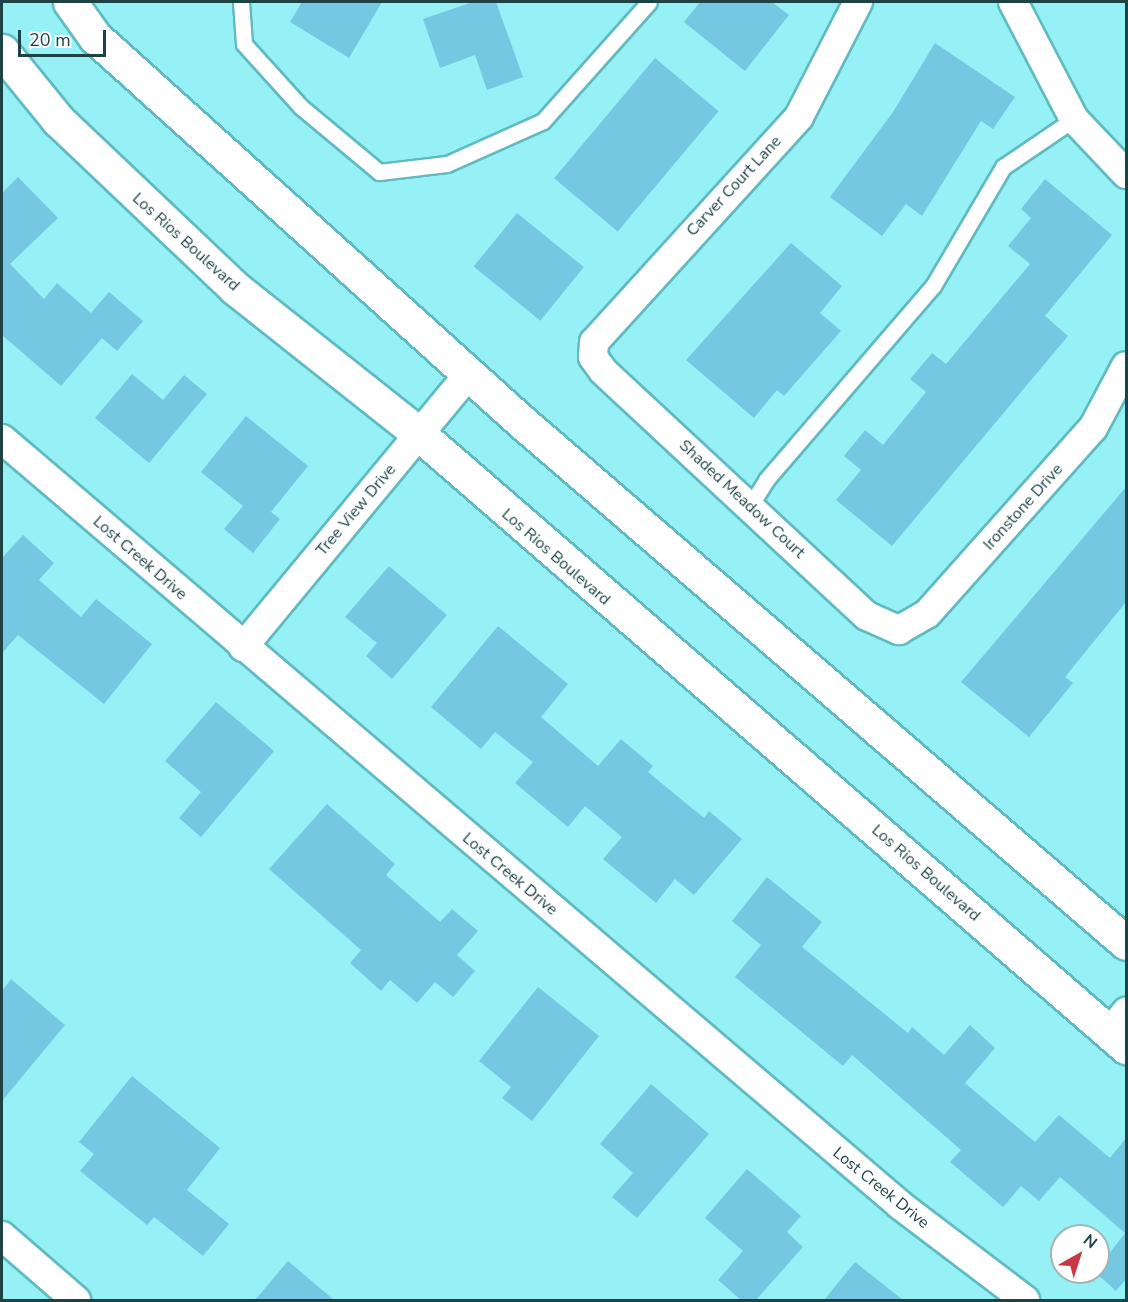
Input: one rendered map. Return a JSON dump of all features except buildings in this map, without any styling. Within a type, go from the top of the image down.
[{"type":"main road","points":[[70,2],[95,37],[469,374],[852,711],[1126,943]]},
{"type":"main road","name":"Los Rios Boulevard","points":[[2,51],[58,120],[147,208],[235,288],[419,434],[1121,1030]]},
{"type":"street","name":"Carver Court Lane","points":[[593,357],[594,342],[799,117],[858,2]]},
{"type":"street","points":[[1013,2],[1074,119],[1126,174]]},
{"type":"street","name":"Shaded Meadow Court","points":[[593,357],[867,616],[899,630]]},
{"type":"street","name":"Ironstone Drive","points":[[899,630],[927,614],[1093,428],[1126,366]]},
{"type":"street","name":"Tree View Drive","points":[[243,647],[469,374]]},
{"type":"street","name":"Lost Creek Drive","points":[[2,439],[243,647],[900,1205],[1025,1300]]},
{"type":"street","points":[[2,1236],[76,1300]]},
{"type":"lane","points":[[241,2],[244,44],[302,107],[379,172],[447,164],[543,121],[649,2]]},
{"type":"lane","points":[[750,506],[766,480],[933,286],[1003,167],[1074,119]]}]
